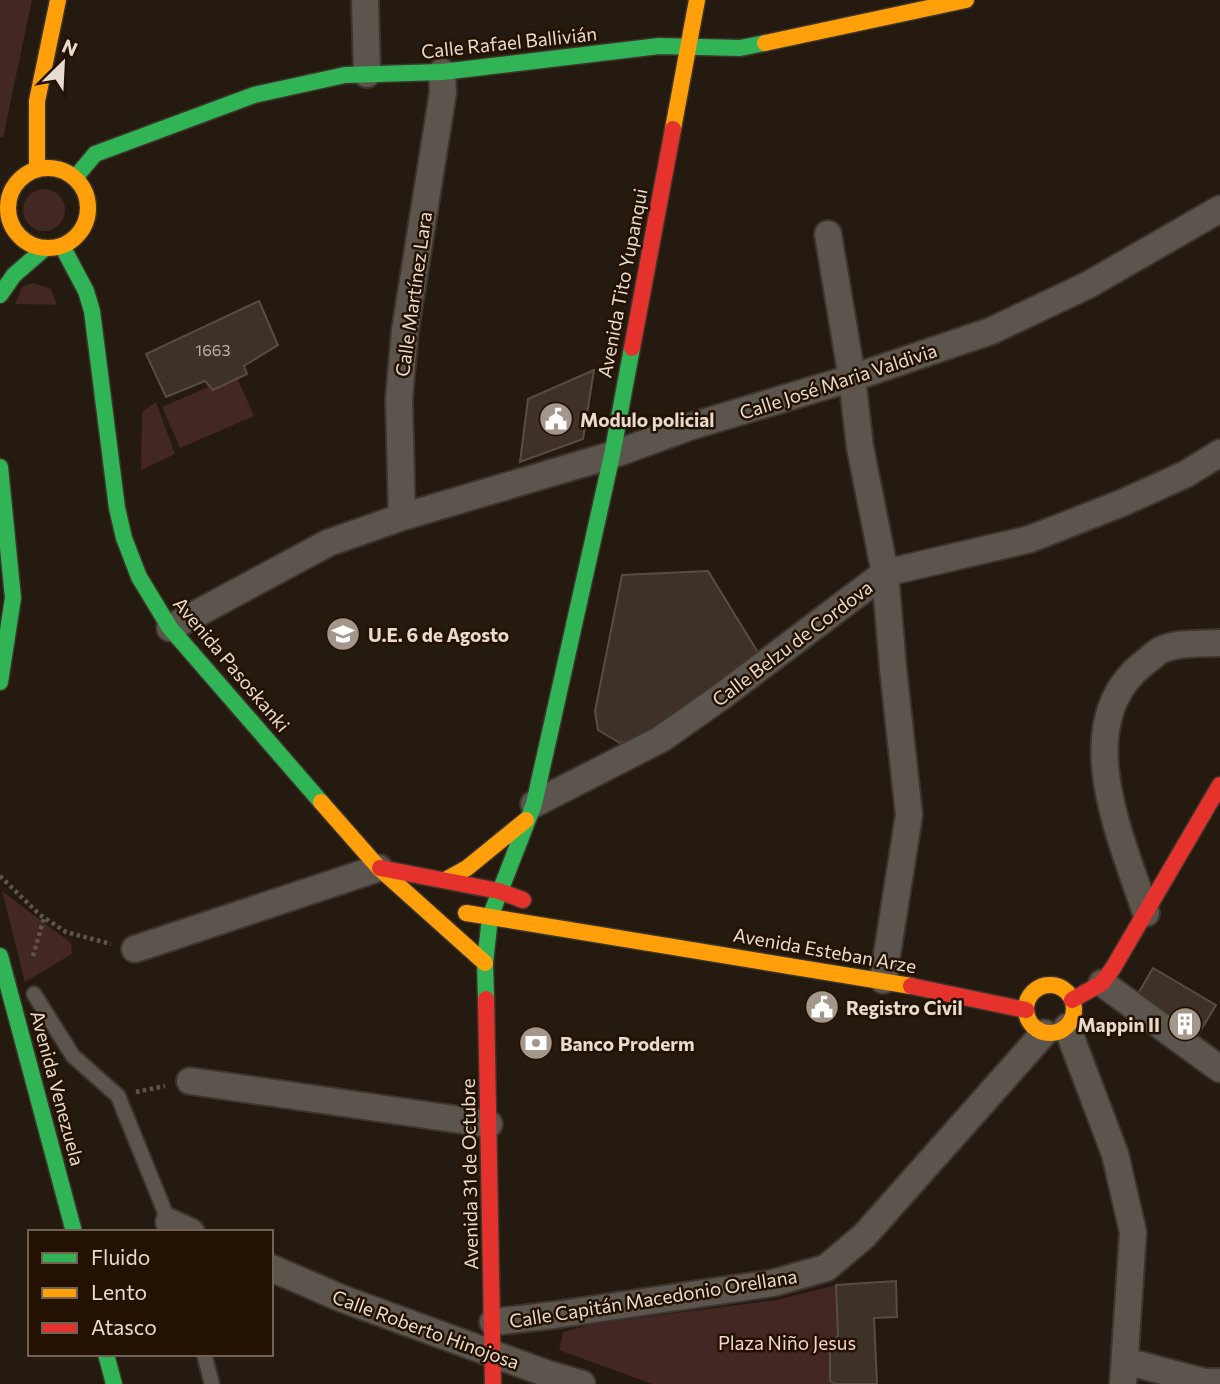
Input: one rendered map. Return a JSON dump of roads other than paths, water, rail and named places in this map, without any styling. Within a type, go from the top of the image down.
[{"type":"main road","points":[[37,169],[37,101],[58,0]]},
{"type":"main road","name":"Avenida Tito Yupanqui","points":[[490,917],[531,812],[612,455],[697,0]]},
{"type":"main road","name":"Calle Rafael Ballivián","points":[[75,178],[95,154],[254,95],[345,75],[442,72],[659,46],[740,48],[966,0]]},
{"type":"main road","points":[[0,295],[5,284],[23,263],[44,250],[62,246],[83,228],[88,215],[84,189],[75,178],[64,171],[51,168],[37,169],[25,174],[9,194],[4,214],[21,238],[31,246],[44,250]]},
{"type":"main road","name":"Avenida Pasoskanki","points":[[83,228],[86,292]]},
{"type":"main road","name":"Avenida Pasoskanki","points":[[62,246],[86,292],[92,311],[117,508],[124,538],[139,577],[170,628],[379,868]]},
{"type":"main road","points":[[0,467],[13,598],[0,682]]},
{"type":"main road","points":[[1072,1000],[1102,983],[1212,814],[1220,785]]},
{"type":"main road","points":[[447,880],[467,868],[531,812]]},
{"type":"main road","points":[[379,868],[485,963]]},
{"type":"main road","name":"Avenida Esteban Arze","points":[[379,868],[499,891],[616,936]]},
{"type":"main road","name":"Avenida Esteban Arze","points":[[421,907],[883,980],[1026,1010]]},
{"type":"main road","name":"Avenida 31 de Octubre","points":[[490,917],[485,963],[493,1384]]},
{"type":"main road","name":"Avenida Venezuela","points":[[0,956],[73,1230]]},
{"type":"main road","points":[[1044,986],[1059,987],[1066,991],[1072,1000],[1074,1013],[1056,1030],[1031,1024],[1026,1010],[1030,995],[1044,986]]},
{"type":"main road","points":[[107,1356],[114,1384]]},
{"type":"street","points":[[365,0],[367,74]]},
{"type":"street","name":"Calle Martínez Lara","points":[[402,517],[399,398],[405,331],[443,92],[442,72]]},
{"type":"street","name":"Calle José Maria Valdivia","points":[[170,628],[327,543],[402,517],[612,455],[991,331],[1087,285],[1220,209]]},
{"type":"street","points":[[828,234],[852,378],[860,447],[885,573],[909,815],[883,980]]},
{"type":"street","name":"Calle Belzu de Cordova","points":[[531,812],[661,739],[885,573],[1030,539],[1186,474],[1218,455]]},
{"type":"street","points":[[1146,913],[1107,788],[1104,735],[1113,700],[1132,672],[1162,649],[1186,644],[1220,643]]},
{"type":"street","points":[[135,949],[379,868]]},
{"type":"street","points":[[1102,983],[1220,1069]]},
{"type":"street","points":[[1056,1030],[1115,1154],[1132,1232],[1124,1373],[1220,1382]]},
{"type":"street","name":"Calle Capitán Macedonio Orellana","points":[[493,1322],[773,1283],[826,1268],[864,1236],[1056,1030]]},
{"type":"street","points":[[190,1081],[489,1124]]},
{"type":"street","name":"Calle Roberto Hinojosa","points":[[273,1269],[343,1300],[582,1384]]},
{"type":"lane","points":[[34,994],[73,1056],[118,1096],[178,1228]]},
{"type":"lane","points":[[205,1356],[212,1384]]},
{"type":"place","name":"Modulo policial","points":[[556,419]]},
{"type":"place","name":"U.E. 6 de Agosto","points":[[343,634]]},
{"type":"place","name":"Registro Civil","points":[[822,1007]]},
{"type":"place","name":"Mappin II","points":[[1185,1024]]},
{"type":"place","name":"Banco Proderm","points":[[536,1043]]},
{"type":"park label","name":"Plaza Niño Jesus","points":[[787,1342]]}]
